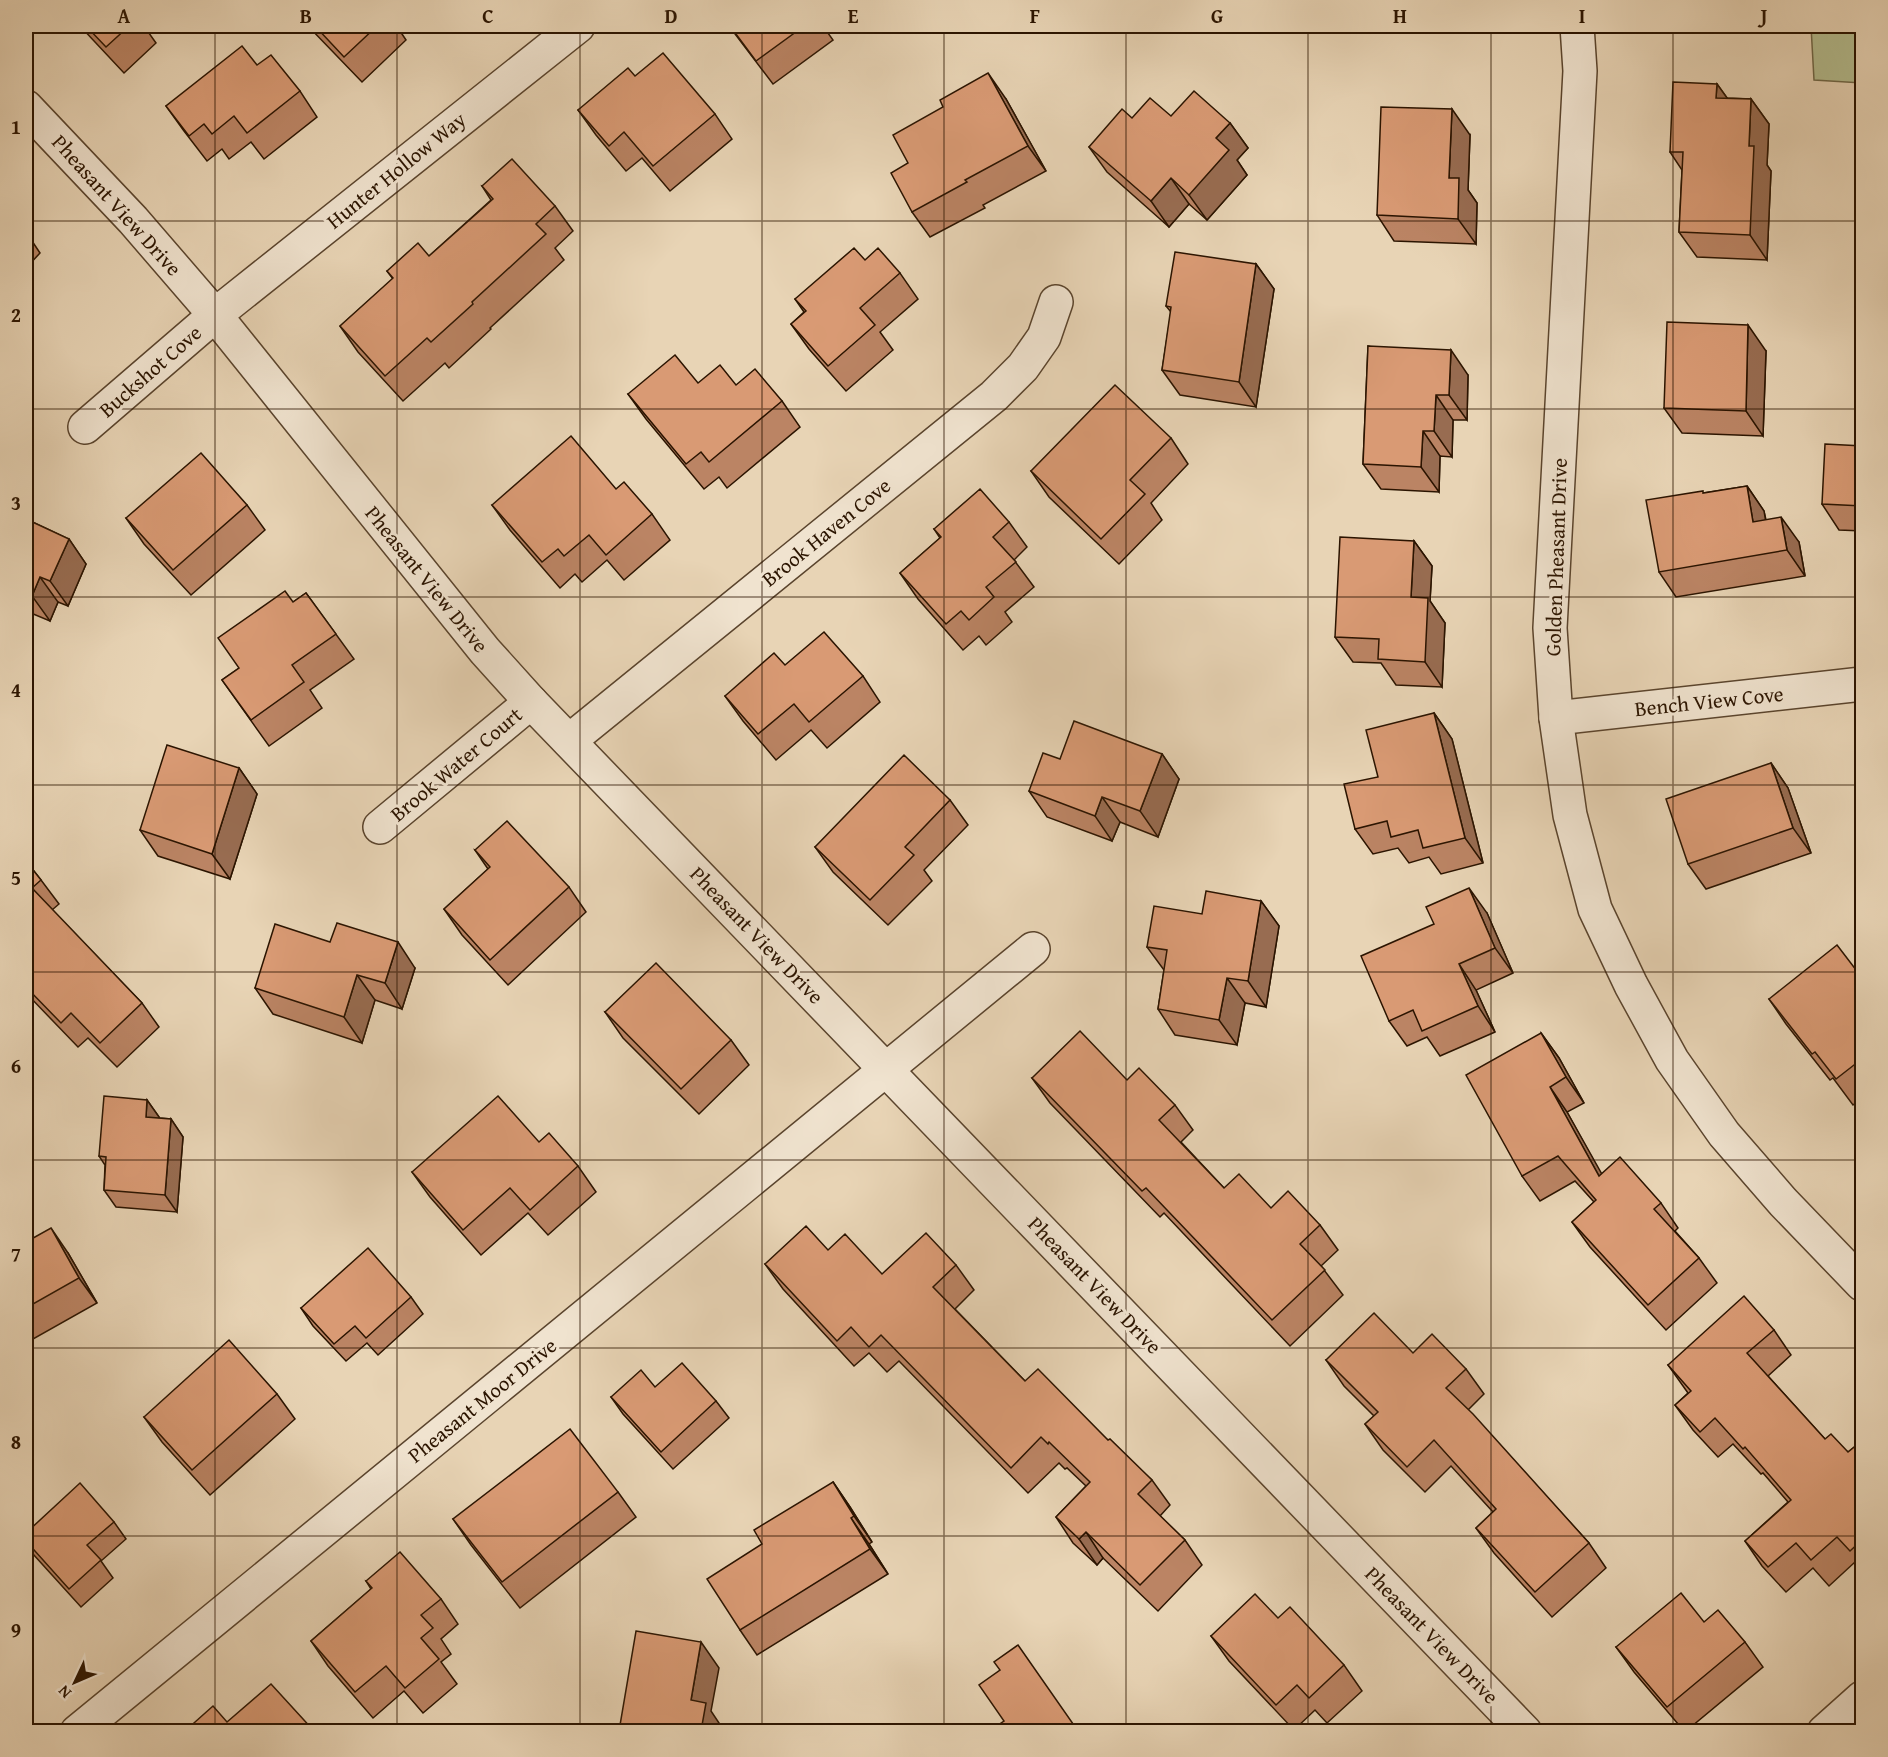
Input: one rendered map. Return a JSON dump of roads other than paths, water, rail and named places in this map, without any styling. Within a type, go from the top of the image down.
[{"type":"street","name":"Hunter Hollow Way","points":[[215,315],[578,26]]},
{"type":"street","name":"Golden Pheasant Drive","points":[[1577,26],[1580,71],[1550,628],[1556,718],[1570,815],[1595,909],[1631,985],[1672,1060],[1724,1134],[1783,1202],[1863,1284]]},
{"type":"street","name":"Pheasant View Drive","points":[[26,106],[133,220],[215,315],[471,634],[531,702],[1525,1731]]},
{"type":"street","name":"Brook Haven Cove","points":[[569,741],[994,396],[1023,367],[1044,336],[1056,302]]},
{"type":"street","name":"Buckshot Cove","points":[[84,427],[215,315]]},
{"type":"street","name":"Bench View Cove","points":[[1556,718],[1863,684]]},
{"type":"street","name":"Brook Water Court","points":[[380,827],[531,702]]},
{"type":"street","name":"Pheasant Moor Drive","points":[[77,1731],[1033,949]]},
{"type":"street","points":[[1824,1731],[1863,1698]]}]
